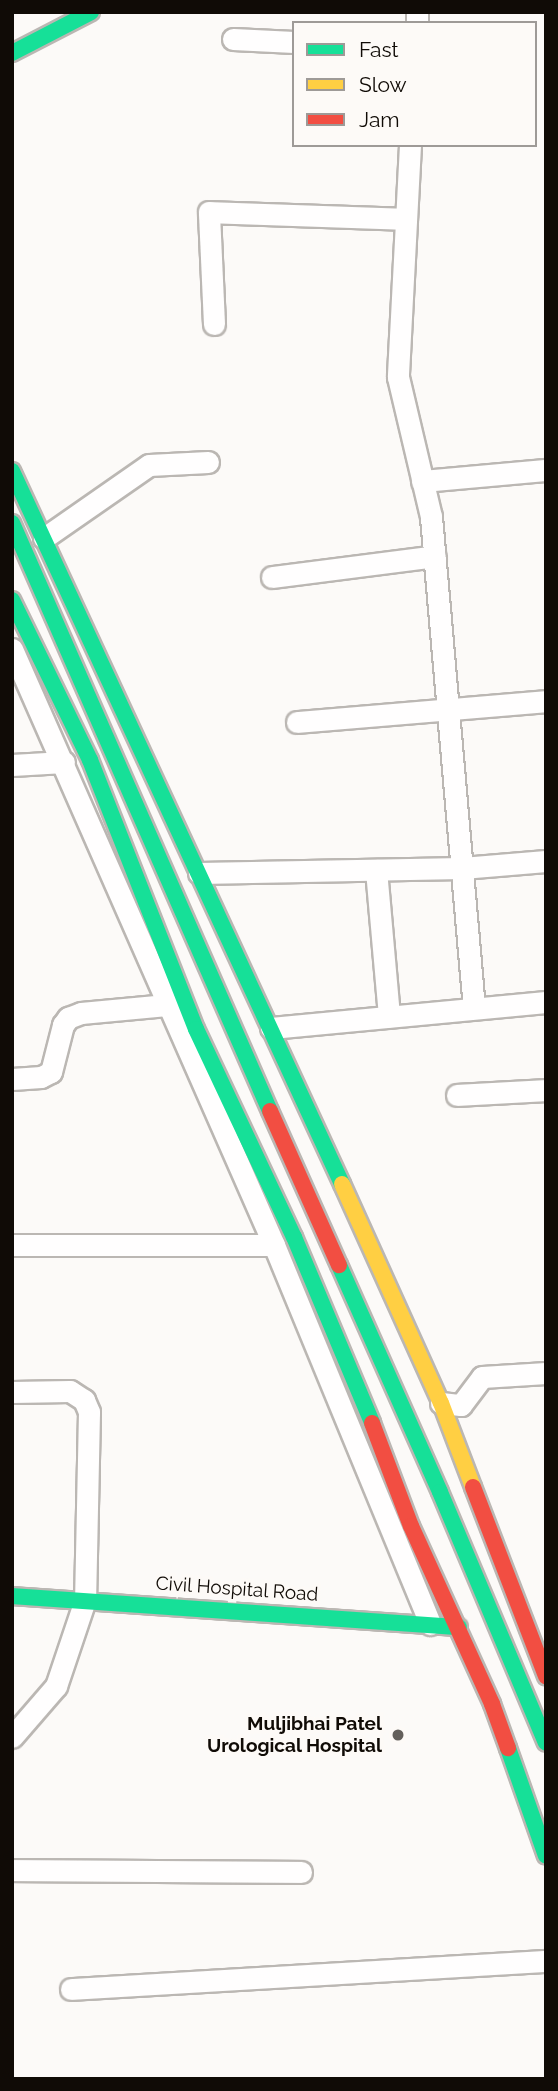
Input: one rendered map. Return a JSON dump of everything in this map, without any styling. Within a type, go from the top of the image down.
[{"type":"main road","points":[[12,53],[91,12]]},
{"type":"main road","points":[[12,471],[271,1028],[441,1403],[546,1676]]},
{"type":"main road","points":[[12,523],[221,1002],[440,1492],[509,1700],[546,1856]]},
{"type":"main road","points":[[12,600],[90,760],[196,1029],[294,1237],[370,1418],[411,1526],[459,1627],[509,1700],[546,1743]]},
{"type":"main road","name":"Civil Hospital Road","points":[[12,1596],[459,1627]]},
{"type":"main road","points":[[509,1700],[546,1691]]},
{"type":"street","points":[[233,38],[292,42]]},
{"type":"street","points":[[410,147],[397,377],[431,517],[474,1007]]},
{"type":"street","points":[[214,324],[209,212],[406,219]]},
{"type":"street","points":[[44,538],[149,465],[208,462]]},
{"type":"street","points":[[422,481],[546,470]]},
{"type":"street","points":[[272,577],[435,556]]},
{"type":"street","points":[[12,649],[18,678],[64,762],[274,1245],[430,1624]]},
{"type":"street","points":[[297,722],[546,701]]},
{"type":"street","points":[[12,765],[64,762]]},
{"type":"street","points":[[199,873],[462,868],[546,861]]},
{"type":"street","points":[[376,870],[389,1016]]},
{"type":"street","points":[[271,1028],[546,1002]]},
{"type":"street","points":[[12,1079],[41,1077],[51,1072],[63,1025],[68,1018],[80,1013],[167,1004]]},
{"type":"street","points":[[457,1095],[546,1090]]},
{"type":"street","points":[[12,1245],[274,1245]]},
{"type":"street","points":[[441,1403],[461,1405],[482,1377],[546,1373]]},
{"type":"street","points":[[12,1392],[70,1391],[84,1399],[89,1412],[85,1601],[56,1686],[12,1737]]},
{"type":"street","points":[[12,1870],[301,1872]]},
{"type":"street","points":[[71,1989],[546,1961]]},
{"type":"traffic: fast","points":[[12,53],[91,12]]},
{"type":"traffic: fast","points":[[12,471],[342,1184]]},
{"type":"traffic: fast","points":[[12,523],[270,1111]]},
{"type":"traffic: fast","points":[[12,600],[90,760],[196,1029],[294,1237],[372,1423]]},
{"type":"traffic: fast","points":[[339,1265],[440,1492],[546,1743]]},
{"type":"traffic: fast","points":[[12,1596],[459,1627]]},
{"type":"traffic: fast","points":[[508,1748],[546,1856]]},
{"type":"traffic: slow","points":[[342,1184],[441,1403],[473,1487]]},
{"type":"traffic: jam","points":[[270,1111],[339,1265]]},
{"type":"traffic: jam","points":[[372,1423],[411,1526],[492,1704],[508,1748]]},
{"type":"traffic: jam","points":[[473,1487],[546,1676]]},
{"type":"place","name":"Muljibhai Patel Urological Hospital","points":[[398,1735]]}]
